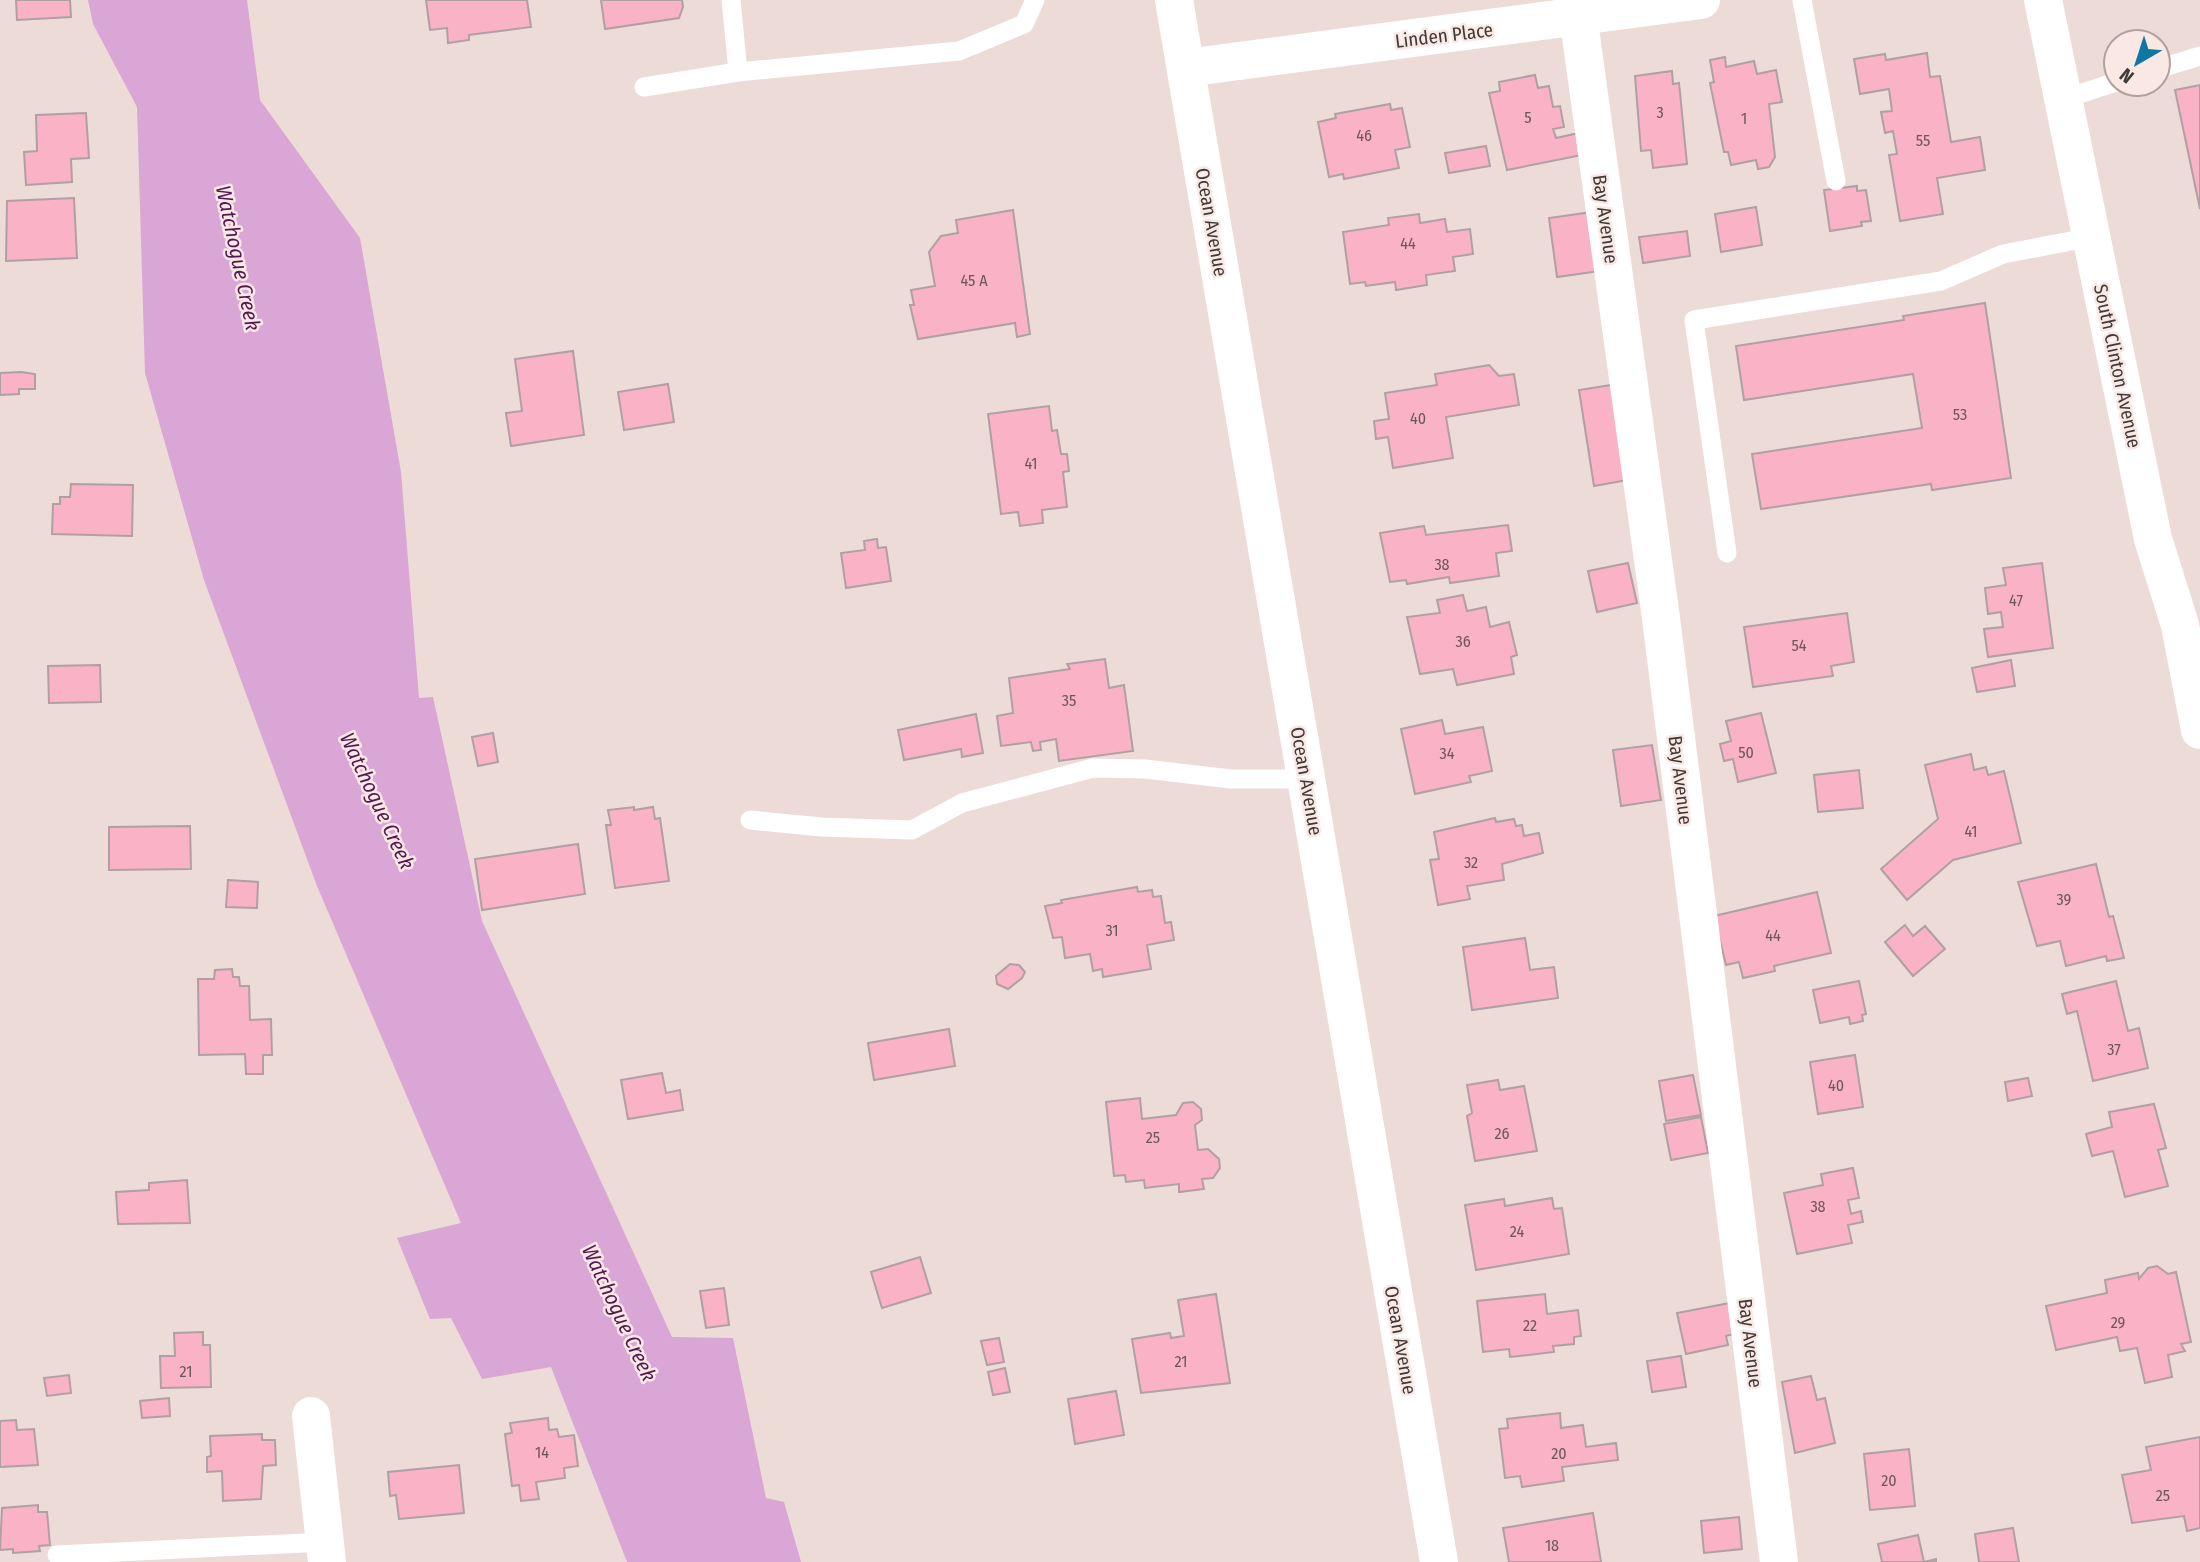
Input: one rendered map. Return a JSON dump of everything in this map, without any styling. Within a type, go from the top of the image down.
[{"type":"street","name":"Ocean Avenue","points":[[1174,0],[1439,1562]]},
{"type":"street","name":"Linden Place","points":[[1186,68],[1577,9],[1701,0]]},
{"type":"street","name":"South Clinton Avenue","points":[[2043,0],[2153,539],[2180,625],[2200,730]]},
{"type":"street","name":"Bay Avenue","points":[[1577,9],[1661,618],[1779,1562]]},
{"type":"street","points":[[311,1416],[325,1552]]},
{"type":"lane","points":[[731,0],[738,72]]},
{"type":"lane","points":[[644,87],[738,72],[959,51],[1024,24],[1035,0]]},
{"type":"lane","points":[[1802,0],[1836,181]]},
{"type":"lane","points":[[2172,65],[2200,56]]},
{"type":"lane","points":[[2064,99],[2102,87]]},
{"type":"lane","points":[[1727,554],[1694,320],[1941,281],[2003,254],[2092,237]]},
{"type":"lane","points":[[750,820],[821,827],[912,831],[962,803],[1093,768],[1145,769],[1231,779],[1306,779]]},
{"type":"lane","points":[[57,1555],[325,1552]]},
{"type":"water","name":"Watchogue Creek","points":[[88,0],[247,0],[260,100],[360,238],[401,472],[419,698],[433,697],[482,921],[672,1337],[733,1338],[766,1498],[784,1502],[801,1562],[627,1562],[551,1367],[482,1379],[451,1318],[430,1319],[397,1238],[461,1223],[317,886],[204,580],[145,373],[137,107],[93,24]]},
{"type":"building","points":[[16,0],[70,0],[71,17],[17,20]]},
{"type":"building","points":[[426,0],[527,0],[531,27],[469,35],[469,40],[448,43],[447,28],[430,30]]},
{"type":"building","points":[[601,0],[682,0],[683,7],[679,18],[605,29]]},
{"type":"building","points":[[1927,53],[1930,77],[1940,76],[1951,142],[1980,137],[1985,170],[1937,178],[1943,214],[1900,221],[1889,155],[1897,154],[1893,131],[1885,133],[1881,112],[1892,111],[1889,89],[1860,94],[1854,59],[1885,54],[1886,60]]},
{"type":"building","points":[[1725,57],[1726,67],[1754,61],[1757,74],[1776,70],[1782,102],[1769,104],[1775,157],[1769,167],[1758,169],[1756,160],[1731,165],[1728,152],[1724,152],[1710,83],[1714,82],[1710,60]]},
{"type":"building","points":[[1672,71],[1673,84],[1679,83],[1687,164],[1653,168],[1651,150],[1641,151],[1635,76]]},
{"type":"building","points":[[1535,75],[1538,88],[1549,86],[1553,107],[1560,106],[1564,127],[1553,129],[1556,138],[1583,132],[1587,154],[1507,170],[1489,93],[1500,91],[1499,82]]},
{"type":"building","points":[[2200,85],[2200,209],[2175,90]]},
{"type":"building","points":[[1390,104],[1391,110],[1402,108],[1410,147],[1395,150],[1399,168],[1344,179],[1343,174],[1329,177],[1318,122],[1336,118],[1335,114]]},
{"type":"building","points":[[86,113],[89,158],[71,159],[72,182],[26,185],[24,152],[37,151],[36,115]]},
{"type":"building","points":[[1486,146],[1490,166],[1449,173],[1445,153]]},
{"type":"building","points":[[1857,186],[1857,191],[1866,190],[1871,221],[1861,222],[1862,226],[1830,231],[1824,190]]},
{"type":"building","points":[[74,198],[77,258],[6,261],[7,201]]},
{"type":"building","points":[[1756,207],[1762,245],[1721,252],[1715,214]]},
{"type":"building","points":[[1013,210],[1030,334],[1017,337],[1015,323],[918,339],[910,305],[914,305],[911,290],[935,286],[929,252],[941,236],[958,233],[956,220]]},
{"type":"building","points":[[1599,211],[1607,270],[1557,277],[1549,218]]},
{"type":"building","points":[[1419,214],[1420,223],[1445,219],[1447,232],[1470,229],[1473,254],[1453,257],[1455,271],[1426,275],[1427,285],[1396,290],[1395,282],[1366,286],[1365,282],[1350,284],[1343,232],[1389,225],[1388,218]]},
{"type":"building","points":[[1687,231],[1690,256],[1643,263],[1639,237]]},
{"type":"building","points":[[1985,303],[2011,478],[1932,490],[1931,484],[1761,509],[1752,454],[1922,428],[1913,374],[1744,400],[1736,346],[1904,320],[1903,316]]},
{"type":"building","points":[[573,351],[584,435],[511,446],[506,413],[522,411],[515,359]]},
{"type":"building","points":[[1489,365],[1499,376],[1514,374],[1519,405],[1446,417],[1453,458],[1393,468],[1388,437],[1376,439],[1374,421],[1389,419],[1385,393],[1437,385],[1435,374]]},
{"type":"building","points":[[0,373],[35,374],[35,389],[19,389],[19,394],[0,395]]},
{"type":"building","points":[[668,384],[674,422],[624,430],[618,392]]},
{"type":"building","points":[[1618,384],[1633,479],[1594,486],[1579,390]]},
{"type":"building","points":[[1049,406],[1052,431],[1057,430],[1061,454],[1067,454],[1069,471],[1063,472],[1067,507],[1042,510],[1043,523],[1020,526],[1018,512],[1001,514],[988,414]]},
{"type":"building","points":[[71,484],[133,485],[132,536],[52,534],[53,504],[60,504],[60,497],[70,497]]},
{"type":"building","points":[[1508,525],[1512,551],[1496,553],[1499,576],[1450,583],[1449,577],[1407,584],[1406,580],[1390,582],[1380,533],[1424,526],[1426,535]]},
{"type":"building","points":[[877,539],[878,548],[886,547],[891,581],[846,588],[841,553],[865,550],[864,541]]},
{"type":"building","points":[[1628,563],[1637,603],[1597,612],[1588,571]]},
{"type":"building","points":[[2042,563],[2053,648],[1988,657],[1984,629],[2003,627],[2001,612],[1988,614],[1985,588],[2006,585],[2003,568]]},
{"type":"building","points":[[1463,595],[1467,611],[1486,607],[1490,627],[1509,622],[1517,655],[1511,657],[1514,674],[1457,685],[1453,669],[1420,674],[1407,617],[1440,613],[1437,600]]},
{"type":"building","points":[[1847,613],[1854,662],[1831,666],[1833,676],[1753,687],[1744,627]]},
{"type":"building","points":[[1105,659],[1109,688],[1124,685],[1133,751],[1059,761],[1056,739],[1040,742],[1041,750],[1033,751],[1031,742],[1001,746],[997,716],[1013,713],[1009,678],[1070,669],[1067,664]]},
{"type":"building","points":[[2011,660],[2015,686],[1977,692],[1972,668]]},
{"type":"building","points":[[100,665],[101,702],[49,703],[48,666]]},
{"type":"building","points":[[1761,713],[1776,773],[1738,782],[1733,759],[1724,761],[1720,744],[1731,741],[1726,721]]},
{"type":"building","points":[[976,714],[983,753],[962,757],[961,749],[904,760],[898,730]]},
{"type":"building","points":[[1442,720],[1445,734],[1483,727],[1492,771],[1469,776],[1471,782],[1415,794],[1401,729]]},
{"type":"building","points":[[493,733],[498,762],[478,766],[472,737]]},
{"type":"building","points":[[1652,745],[1661,800],[1621,806],[1613,750]]},
{"type":"building","points":[[1971,754],[1974,770],[1986,767],[1988,775],[2004,771],[2021,843],[1953,860],[1907,900],[1881,869],[1938,819],[1925,765]]},
{"type":"building","points":[[1859,770],[1863,808],[1818,812],[1814,775]]},
{"type":"building","points":[[634,807],[634,810],[653,807],[655,819],[660,818],[669,881],[615,888],[606,825],[611,825],[608,810]]},
{"type":"building","points":[[1495,818],[1496,822],[1514,819],[1516,826],[1522,825],[1524,836],[1539,833],[1543,853],[1502,864],[1504,880],[1467,886],[1470,899],[1438,905],[1430,860],[1439,859],[1434,832]]},
{"type":"building","points":[[190,826],[191,869],[109,870],[109,827]]},
{"type":"building","points":[[578,844],[585,894],[482,910],[475,859]]},
{"type":"building","points":[[2096,864],[2109,917],[2113,916],[2124,958],[2107,961],[2106,956],[2066,966],[2060,941],[2037,946],[2018,882]]},
{"type":"building","points":[[228,880],[258,882],[257,908],[226,907]]},
{"type":"building","points":[[1137,887],[1138,892],[1152,890],[1153,897],[1161,896],[1165,923],[1171,922],[1174,940],[1147,945],[1151,969],[1103,977],[1102,969],[1093,971],[1090,954],[1065,958],[1062,937],[1053,938],[1045,906],[1062,903],[1061,900]]},
{"type":"building","points":[[1817,892],[1831,953],[1774,966],[1775,971],[1743,978],[1739,962],[1726,965],[1714,916]]},
{"type":"building","points":[[1905,925],[1913,936],[1925,926],[1945,949],[1913,976],[1885,942]]},
{"type":"building","points":[[1525,938],[1530,970],[1554,967],[1558,998],[1472,1010],[1463,947]]},
{"type":"building","points":[[1010,964],[1019,965],[1025,972],[1022,978],[1008,989],[997,984],[996,976]]},
{"type":"building","points":[[232,969],[233,977],[239,977],[240,986],[249,986],[250,1020],[271,1019],[272,1055],[263,1055],[263,1074],[246,1074],[245,1054],[199,1055],[198,979],[214,979],[215,970]]},
{"type":"building","points":[[1859,981],[1866,1014],[1862,1015],[1863,1021],[1850,1024],[1849,1017],[1820,1023],[1813,990]]},
{"type":"building","points":[[2116,981],[2128,1031],[2139,1028],[2148,1068],[2093,1081],[2077,1011],[2067,1014],[2062,994]]},
{"type":"building","points":[[949,1029],[955,1066],[874,1080],[868,1043]]},
{"type":"building","points":[[1855,1055],[1863,1107],[1818,1114],[1810,1062]]},
{"type":"building","points":[[662,1073],[666,1093],[680,1090],[683,1110],[628,1119],[621,1080]]},
{"type":"building","points":[[1693,1075],[1701,1115],[1666,1121],[1659,1081]]},
{"type":"building","points":[[2028,1078],[2032,1096],[2008,1101],[2005,1082]]},
{"type":"building","points":[[1498,1080],[1500,1090],[1524,1086],[1537,1151],[1475,1161],[1467,1116],[1472,1113],[1467,1085]]},
{"type":"building","points":[[1140,1098],[1142,1119],[1176,1115],[1183,1103],[1193,1102],[1201,1109],[1202,1120],[1195,1125],[1198,1150],[1208,1149],[1219,1159],[1220,1168],[1213,1178],[1202,1179],[1204,1189],[1179,1192],[1179,1184],[1145,1188],[1144,1180],[1126,1182],[1125,1175],[1114,1176],[1106,1102]]},
{"type":"building","points":[[2154,1104],[2166,1148],[2158,1150],[2168,1186],[2125,1197],[2113,1151],[2092,1156],[2086,1134],[2112,1127],[2109,1112]]},
{"type":"building","points":[[1701,1117],[1708,1153],[1671,1160],[1664,1124]]},
{"type":"building","points":[[1853,1168],[1859,1198],[1848,1200],[1851,1214],[1861,1211],[1863,1222],[1848,1225],[1852,1243],[1797,1254],[1784,1193],[1823,1185],[1821,1174]]},
{"type":"building","points":[[187,1180],[190,1223],[118,1224],[116,1192],[149,1190],[149,1183]]},
{"type":"building","points":[[1552,1198],[1554,1209],[1562,1208],[1569,1254],[1476,1270],[1465,1205],[1504,1199],[1505,1206]]},
{"type":"building","points":[[920,1257],[931,1293],[882,1308],[871,1272]]},
{"type":"building","points":[[2157,1266],[2168,1274],[2176,1272],[2191,1342],[2181,1344],[2185,1351],[2168,1355],[2172,1377],[2145,1383],[2137,1348],[2120,1351],[2117,1337],[2056,1350],[2046,1306],[2107,1293],[2105,1280],[2138,1273],[2139,1279],[2148,1268]]},
{"type":"building","points":[[724,1288],[729,1325],[706,1328],[700,1291]]},
{"type":"building","points":[[1216,1294],[1230,1383],[1141,1393],[1132,1339],[1170,1333],[1171,1338],[1184,1336],[1178,1300]]},
{"type":"building","points":[[1545,1294],[1547,1314],[1578,1310],[1581,1336],[1574,1337],[1574,1344],[1553,1346],[1554,1352],[1510,1357],[1509,1349],[1483,1352],[1477,1301]]},
{"type":"building","points":[[1730,1303],[1737,1333],[1726,1336],[1728,1345],[1686,1354],[1677,1313]]},
{"type":"building","points":[[203,1332],[203,1345],[210,1345],[211,1387],[161,1388],[160,1356],[175,1356],[174,1333]]},
{"type":"building","points":[[999,1338],[1004,1362],[987,1365],[981,1341]]},
{"type":"building","points":[[1681,1356],[1686,1387],[1652,1392],[1647,1361]]},
{"type":"building","points":[[1005,1368],[1010,1392],[993,1395],[988,1372]]},
{"type":"building","points":[[69,1375],[71,1393],[47,1396],[44,1378]]},
{"type":"building","points":[[1811,1376],[1817,1400],[1825,1398],[1835,1443],[1795,1453],[1782,1382]]},
{"type":"building","points":[[1116,1391],[1124,1435],[1075,1444],[1068,1399]]},
{"type":"building","points":[[169,1398],[170,1416],[142,1418],[140,1401]]},
{"type":"building","points":[[1560,1413],[1561,1428],[1583,1425],[1586,1447],[1616,1443],[1618,1460],[1562,1467],[1564,1481],[1522,1487],[1520,1476],[1505,1478],[1499,1429],[1508,1428],[1507,1419]]},
{"type":"building","points":[[548,1418],[549,1430],[557,1429],[559,1437],[574,1435],[578,1466],[564,1468],[565,1478],[536,1482],[539,1499],[521,1501],[519,1485],[512,1486],[505,1434],[512,1433],[510,1423]]},
{"type":"building","points":[[16,1420],[17,1430],[34,1429],[38,1465],[0,1467],[0,1421]]},
{"type":"building","points":[[262,1434],[262,1440],[275,1440],[276,1465],[263,1466],[261,1499],[223,1501],[222,1471],[207,1472],[207,1457],[211,1456],[210,1436]]},
{"type":"building","points":[[2200,1437],[2200,1528],[2187,1531],[2184,1516],[2132,1523],[2122,1475],[2151,1470],[2146,1447]]},
{"type":"building","points":[[1909,1449],[1915,1506],[1870,1510],[1864,1454]]},
{"type":"building","points":[[459,1465],[464,1513],[399,1519],[396,1495],[390,1496],[388,1472]]},
{"type":"building","points":[[38,1505],[38,1512],[47,1512],[50,1545],[39,1546],[40,1551],[13,1553],[13,1549],[0,1550],[2,1508]]},
{"type":"building","points":[[1593,1513],[1601,1562],[1509,1562],[1503,1528]]},
{"type":"building","points":[[1739,1517],[1742,1549],[1704,1553],[1701,1521]]},
{"type":"building","points":[[2013,1528],[2019,1562],[1979,1562],[1975,1534]]},
{"type":"building","points":[[1918,1535],[1924,1562],[1882,1562],[1878,1544]]}]
